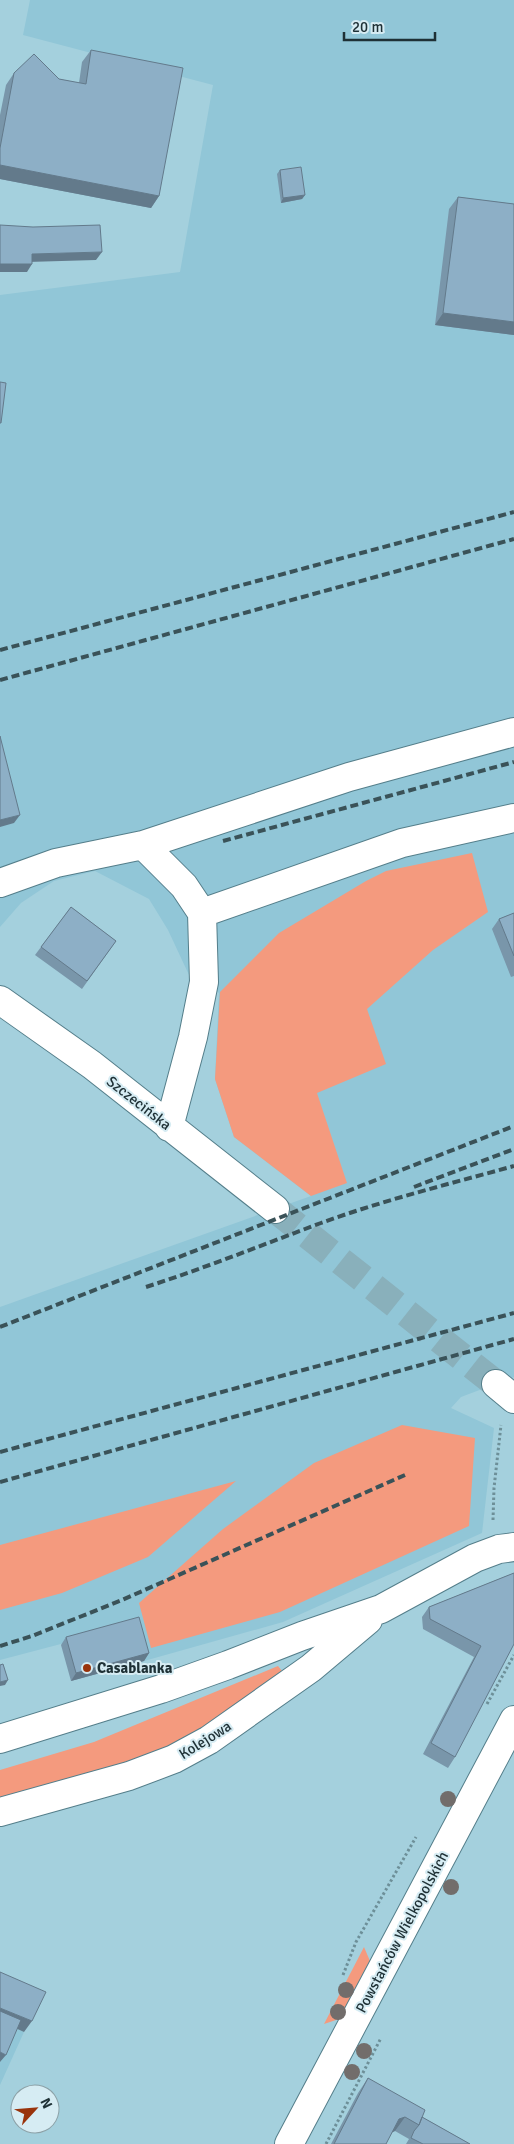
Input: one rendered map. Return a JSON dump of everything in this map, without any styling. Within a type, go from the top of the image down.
[{"type":"street","points":[[0,883],[56,863],[143,845],[348,777],[514,732]]},
{"type":"street","points":[[202,913],[402,843],[514,818]]},
{"type":"street","points":[[143,845],[184,886],[202,913],[204,982],[193,1037],[169,1127]]},
{"type":"street","name":"Szczecińska","points":[[0,1000],[92,1066],[275,1209]]},
{"type":"street","name":"Kolejowa","points":[[0,1812],[128,1776],[174,1759],[209,1740],[311,1668],[381,1609],[448,1571],[507,1548]]},
{"type":"street","name":"Kolejowa","points":[[0,1739],[161,1689],[302,1636],[381,1609]]},
{"type":"street","name":"Powstańców Wielkopolskich","points":[[289,2144],[506,1754],[514,1720]]},
{"type":"path","points":[[503,1401],[502,1429],[498,1444],[492,1516],[494,1534],[507,1548]]},
{"type":"shaded area","points":[[30,0],[514,0],[514,1377],[461,1397],[451,1408],[494,1428],[482,1533],[283,1622],[144,1661],[133,1625],[0,1660],[0,1307],[311,1196],[234,1137],[215,1079],[219,993],[189,975],[168,930],[149,899],[95,871],[54,881],[21,903],[0,927],[0,295],[180,272],[213,85],[23,35]]},
{"type":"shaded area","points":[[472,853],[488,912],[433,950],[367,1009],[386,1064],[317,1093],[347,1183],[311,1196],[234,1137],[215,1079],[220,992],[279,933],[366,881],[386,871]]},
{"type":"shaded area","points":[[402,1425],[475,1438],[469,1526],[280,1612],[151,1648],[139,1603],[223,1529],[314,1463]]},
{"type":"shaded area","points":[[236,1481],[148,1557],[62,1593],[0,1610],[0,1545]]},
{"type":"shaded area","points":[[278,1666],[282,1671],[187,1740],[136,1760],[0,1803],[0,1770],[94,1742]]},
{"type":"shaded area","points":[[364,1947],[370,1961],[339,2019],[324,2024]]},
{"type":"shaded area","points":[[0,2021],[24,2032],[0,2085]]},
{"type":"building","points":[[91,50],[183,68],[159,196],[0,165],[0,148],[14,73],[34,54],[59,79],[86,84]]},
{"type":"building","points":[[301,167],[305,195],[283,198],[280,170]]},
{"type":"building","points":[[458,197],[514,204],[514,322],[443,313]]},
{"type":"building","points":[[0,225],[33,227],[100,225],[102,252],[32,254],[32,264],[0,264]]},
{"type":"building","points":[[0,382],[6,383],[1,423],[0,423]]},
{"type":"building","points":[[0,736],[20,815],[0,820]]},
{"type":"building","points":[[71,907],[116,941],[87,981],[41,947]]},
{"type":"building","points":[[514,913],[514,956],[499,919]]},
{"type":"building","points":[[514,1573],[514,1644],[455,1757],[431,1743],[481,1646],[430,1619],[429,1607]]},
{"type":"building","points":[[139,1617],[149,1653],[76,1673],[66,1637]]},
{"type":"building","points":[[3,1664],[8,1680],[0,1682],[0,1665]]},
{"type":"building","points":[[0,1972],[46,1992],[32,2021],[0,2008]]},
{"type":"building","points":[[0,2011],[21,2020],[6,2055],[0,2052]]},
{"type":"building","points":[[368,2078],[425,2110],[419,2125],[405,2117],[399,2119],[386,2144],[334,2144]]},
{"type":"building","points":[[422,2117],[470,2144],[423,2144],[411,2138]]},
{"type":"tunnel","points":[[275,1209],[496,1384]]},
{"type":"railway","points":[[0,650],[514,512]]},
{"type":"railway","points":[[0,680],[514,539]]},
{"type":"railway","points":[[223,841],[514,762]]},
{"type":"railway","points":[[0,1327],[514,1126]]},
{"type":"railway","points":[[414,1187],[514,1149]]},
{"type":"railway","points":[[146,1287],[369,1207],[514,1166]]},
{"type":"railway","points":[[0,1452],[514,1313]]},
{"type":"railway","points":[[0,1482],[514,1339]]},
{"type":"railway","points":[[0,1646],[32,1636],[122,1600],[405,1475]]},
{"type":"place","name":"Casablanka","points":[[87,1668]]}]
